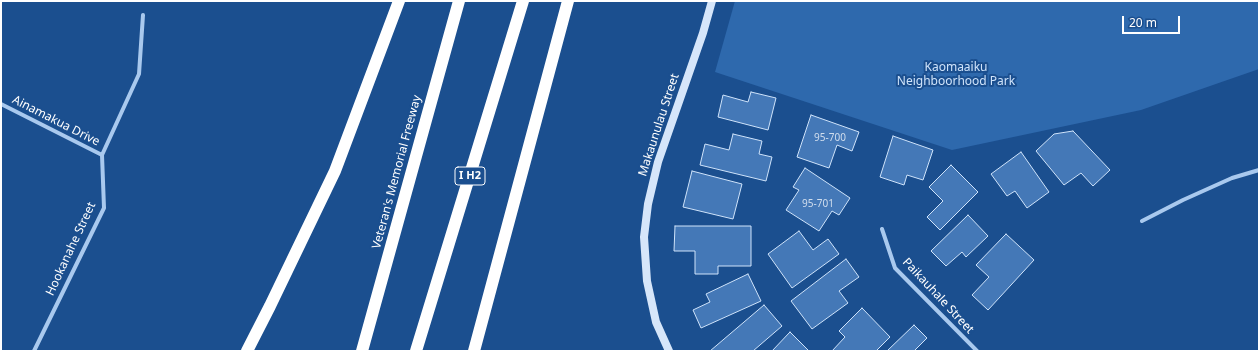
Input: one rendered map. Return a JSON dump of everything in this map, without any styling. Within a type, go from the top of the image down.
[{"type":"highway","points":[[247,351],[335,172],[399,1]]},
{"type":"highway","name":"Veteran's Memorial Freeway","points":[[362,351],[459,1]]},
{"type":"highway","name":"I H2","points":[[416,351],[523,1]]},
{"type":"highway","points":[[474,351],[568,1]]},
{"type":"street","name":"Makaunulau Street","points":[[669,351],[656,322],[647,281],[644,237],[648,204],[658,162],[703,33],[712,1]]},
{"type":"street","name":"Hookanahe Street","points":[[34,351],[104,208],[102,155],[139,74],[143,15]]},
{"type":"street","name":"Ainamakua Drive","points":[[1,104],[102,155]]},
{"type":"street","points":[[1142,221],[1183,200],[1232,178],[1259,170]]},
{"type":"street","name":"Paikauhale Street","points":[[882,229],[895,268],[977,351]]},
{"type":"green space","name":"Kaomaaiku Neighboorhood Park","points":[[735,1],[1259,1],[1259,69],[1141,110],[952,150],[715,72]]},
{"type":"building","points":[[751,92],[776,98],[768,130],[718,117],[723,95],[748,102]]},
{"type":"building","points":[[811,115],[859,132],[852,151],[837,145],[829,168],[797,157]]},
{"type":"building","points":[[1073,131],[1110,170],[1093,186],[1081,173],[1064,185],[1036,151],[1054,134]]},
{"type":"building","points":[[733,134],[762,141],[759,154],[772,157],[766,181],[700,165],[705,144],[729,150]]},
{"type":"building","points":[[893,136],[933,150],[923,180],[907,175],[904,185],[880,177]]},
{"type":"building","points":[[1021,152],[1049,192],[1027,208],[1015,191],[1007,196],[991,174]]},
{"type":"building","points":[[951,165],[978,192],[940,230],[927,217],[943,201],[929,187]]},
{"type":"building","points":[[805,168],[850,198],[839,215],[832,211],[819,231],[786,210],[799,190],[793,187]]},
{"type":"building","points":[[692,171],[742,184],[733,219],[683,207]]},
{"type":"building","points":[[968,215],[988,236],[966,257],[962,252],[946,266],[931,251]]},
{"type":"building","points":[[675,226],[751,226],[751,266],[718,266],[718,274],[695,274],[695,251],[674,251]]},
{"type":"building","points":[[799,231],[813,250],[828,239],[839,254],[792,288],[768,254]]},
{"type":"building","points":[[1006,234],[1034,260],[988,310],[972,295],[989,277],[976,265]]},
{"type":"building","points":[[846,259],[859,277],[839,291],[848,303],[812,329],[791,301]]},
{"type":"building","points":[[748,274],[761,301],[701,328],[693,310],[710,302],[706,294]]},
{"type":"building","points":[[764,305],[782,326],[753,351],[710,351]]},
{"type":"building","points":[[862,308],[890,337],[876,351],[832,351],[845,337],[839,331]]},
{"type":"building","points":[[914,325],[927,338],[914,351],[887,351]]},
{"type":"building","points":[[790,332],[809,351],[772,351]]}]
